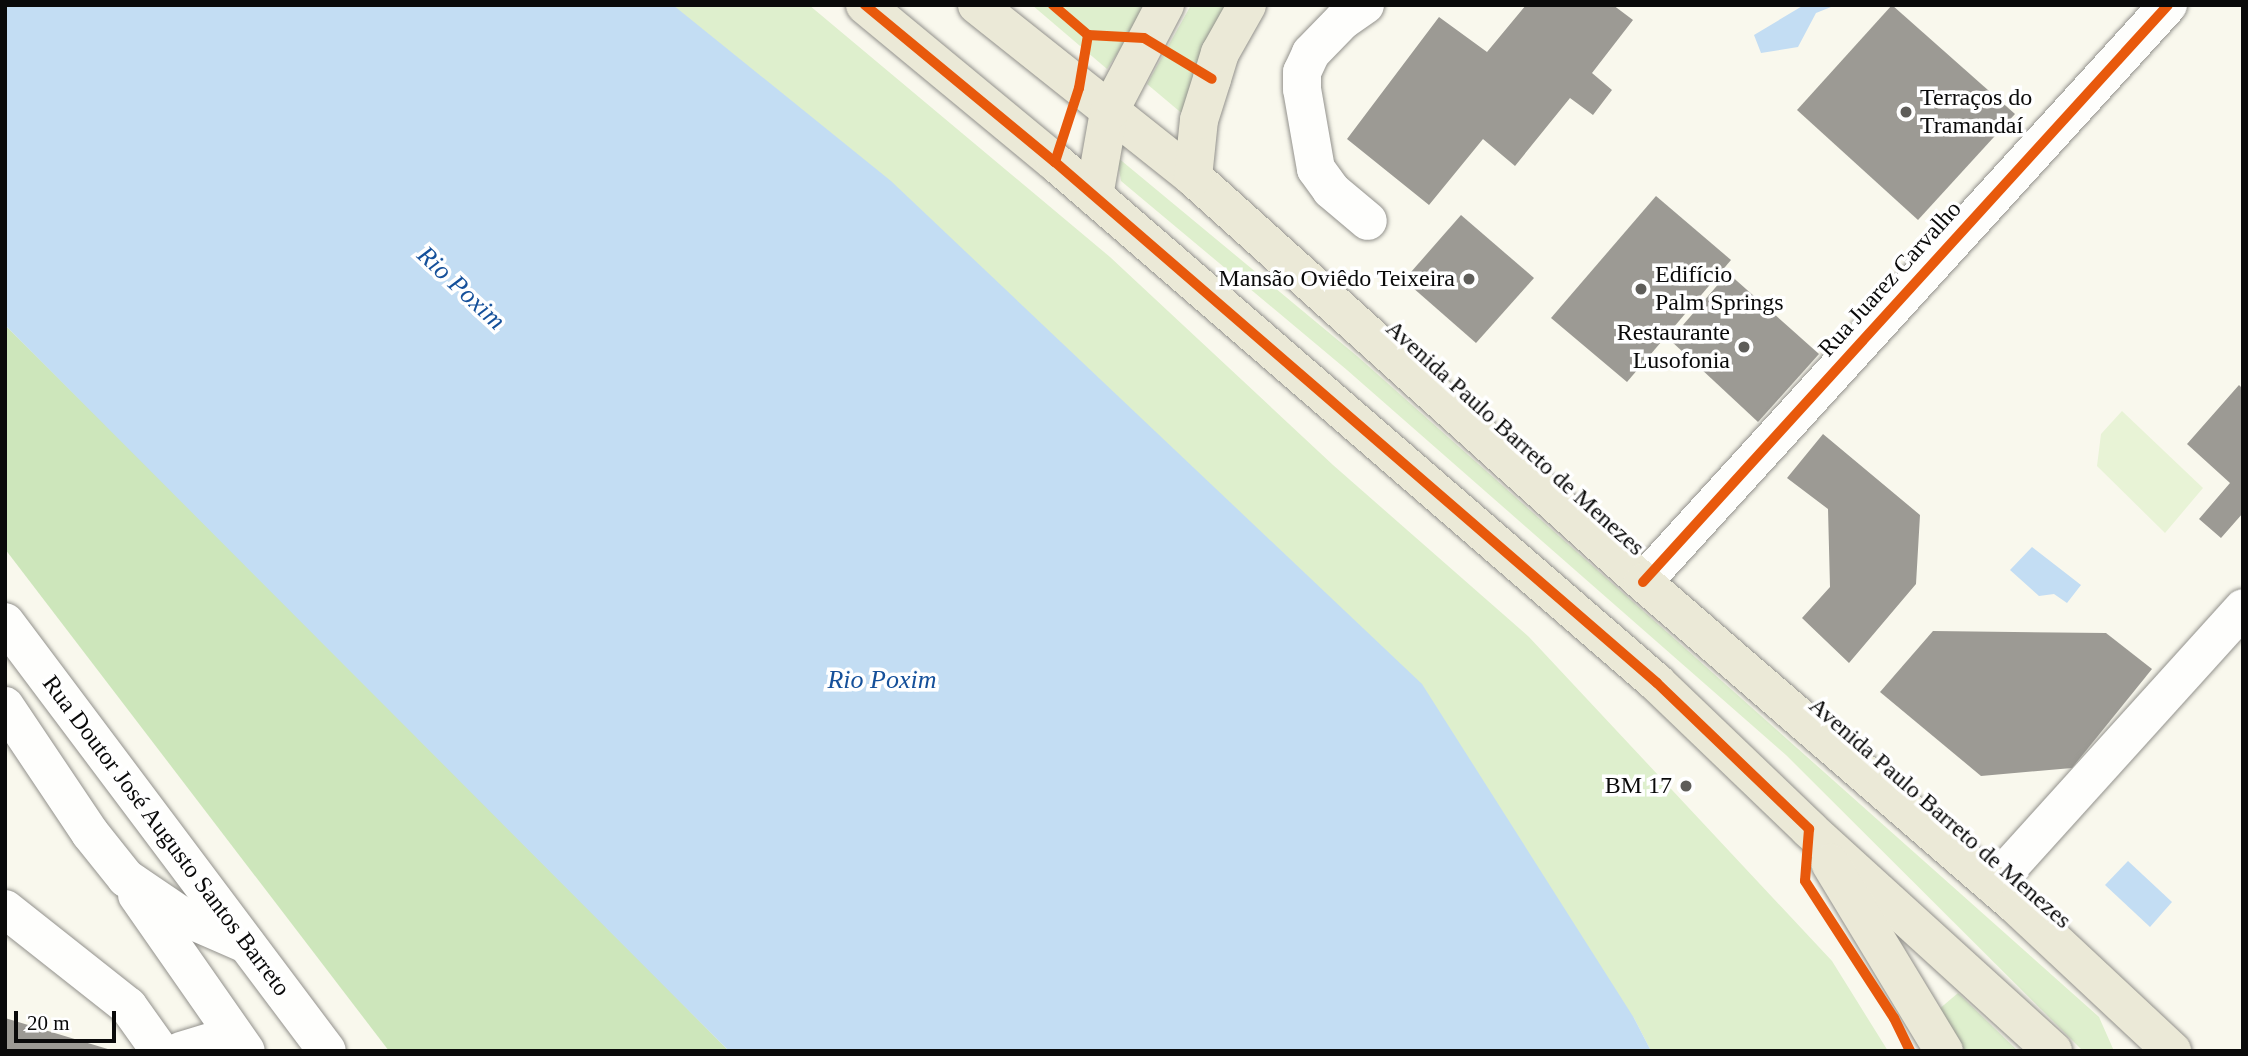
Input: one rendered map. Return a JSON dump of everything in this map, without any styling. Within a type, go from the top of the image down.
[{"type":"main road","points":[[865,5],[1094,196],[1657,683],[1809,829],[2053,1051]]},
{"type":"main road","name":"Avenida Paulo Barreto de Menezes","points":[[977,5],[1193,177],[1643,582],[1993,885],[2159,1043]]},
{"type":"main road","points":[[1094,196],[1109,112],[1165,5]]},
{"type":"main road","points":[[1193,177],[1199,120],[1220,53],[1247,5]]},
{"type":"main road","points":[[1809,829],[1944,1051]]},
{"type":"street","points":[[1365,5],[1342,21],[1311,53],[1302,72],[1302,89],[1316,169],[1331,190],[1368,221]]},
{"type":"street","name":"Rua Juarez Carvalho","points":[[1643,582],[2168,5]]},
{"type":"street","points":[[1993,885],[2243,608]]},
{"type":"street","name":"Rua Doutor José Augusto Santos Barreto","points":[[5,622],[327,1051]]},
{"type":"street","points":[[5,706],[90,833],[126,878],[242,1047]]},
{"type":"street","points":[[126,878],[182,916],[248,945]]},
{"type":"street","points":[[5,909],[128,1006],[160,1051]]},
{"type":"street","points":[[181,1051],[216,1040],[242,1047]]},
{"type":"green space","points":[[673,5],[809,5],[1110,257],[1333,465],[1529,637],[1832,961],[1888,1051],[1651,1051],[1634,1018]]},
{"type":"green space","points":[[1032,5],[1149,5],[1107,69]]},
{"type":"green space","points":[[1191,5],[1240,5],[1185,116],[1147,84]]},
{"type":"green space","points":[[1117,157],[1357,356],[2099,1017],[2114,1051],[2083,1051],[1786,755],[1347,370],[1121,181]]},
{"type":"green space","points":[[5,325],[378,695],[729,1051],[389,1051],[5,549]]},
{"type":"green space","points":[[2122,411],[2203,488],[2165,533],[2097,466],[2101,434]]},
{"type":"green space","points":[[1958,993],[2018,1051],[1965,1051],[1938,1010]]},
{"type":"water","name":"Rio Poxim","points":[[5,5],[673,5],[891,181],[1422,684],[1634,1018],[1651,1051],[729,1051],[5,325]]},
{"type":"water","points":[[1804,5],[1836,5],[1816,13],[1798,47],[1761,53],[1754,35]]},
{"type":"water","points":[[2032,547],[2081,585],[2067,603],[2054,594],[2039,596],[2010,570]]},
{"type":"water","points":[[2128,861],[2172,902],[2150,927],[2105,885]]},
{"type":"building","points":[[1526,5],[1613,5],[1633,20],[1592,73],[1612,90],[1593,115],[1570,98],[1515,166],[1483,139],[1429,205],[1347,139],[1439,17],[1487,52]]},
{"type":"building","name":"Terraços do Tramandaí","points":[[1892,5],[2015,114],[1918,220],[1797,110]]},
{"type":"building","name":"Edifício Palm Springs","points":[[1656,196],[1731,260],[1627,382],[1551,318]]},
{"type":"building","name":"Mansão Oviêdo Teixeira","points":[[1461,215],[1534,278],[1476,343],[1404,280]]},
{"type":"building","name":"Restaurante Lusofonia","points":[[1728,273],[1819,354],[1758,422],[1670,340]]},
{"type":"building","points":[[2239,385],[2243,389],[2243,513],[2221,538],[2199,519],[2230,483],[2187,444]]},
{"type":"building","points":[[1823,434],[1920,515],[1916,584],[1849,663],[1802,618],[1830,587],[1828,509],[1787,478]]},
{"type":"building","points":[[1933,631],[2106,633],[2152,669],[2072,768],[1981,776],[1880,692]]},
{"type":"building","points":[[5,1018],[111,1050],[111,1051],[5,1051]]},
{"type":"cycle path","points":[[865,5],[1055,162],[1657,683],[1809,829],[1805,881],[1894,1018],[1910,1051]]},
{"type":"cycle path","points":[[1053,5],[1088,35],[1079,88],[1055,162]]},
{"type":"cycle path","points":[[1643,582],[2168,5]]},
{"type":"cycle path","points":[[1088,35],[1144,38],[1212,79]]},
{"type":"place","name":"Terraços do Tramandaí","points":[[1906,112]]},
{"type":"place","name":"Mansão Oviêdo Teixeira","points":[[1469,279]]},
{"type":"place","name":"Edifício Palm Springs","points":[[1641,289]]},
{"type":"place","name":"Restaurante Lusofonia","points":[[1744,347]]},
{"type":"place","name":"BM 17","points":[[1686,786]]}]
